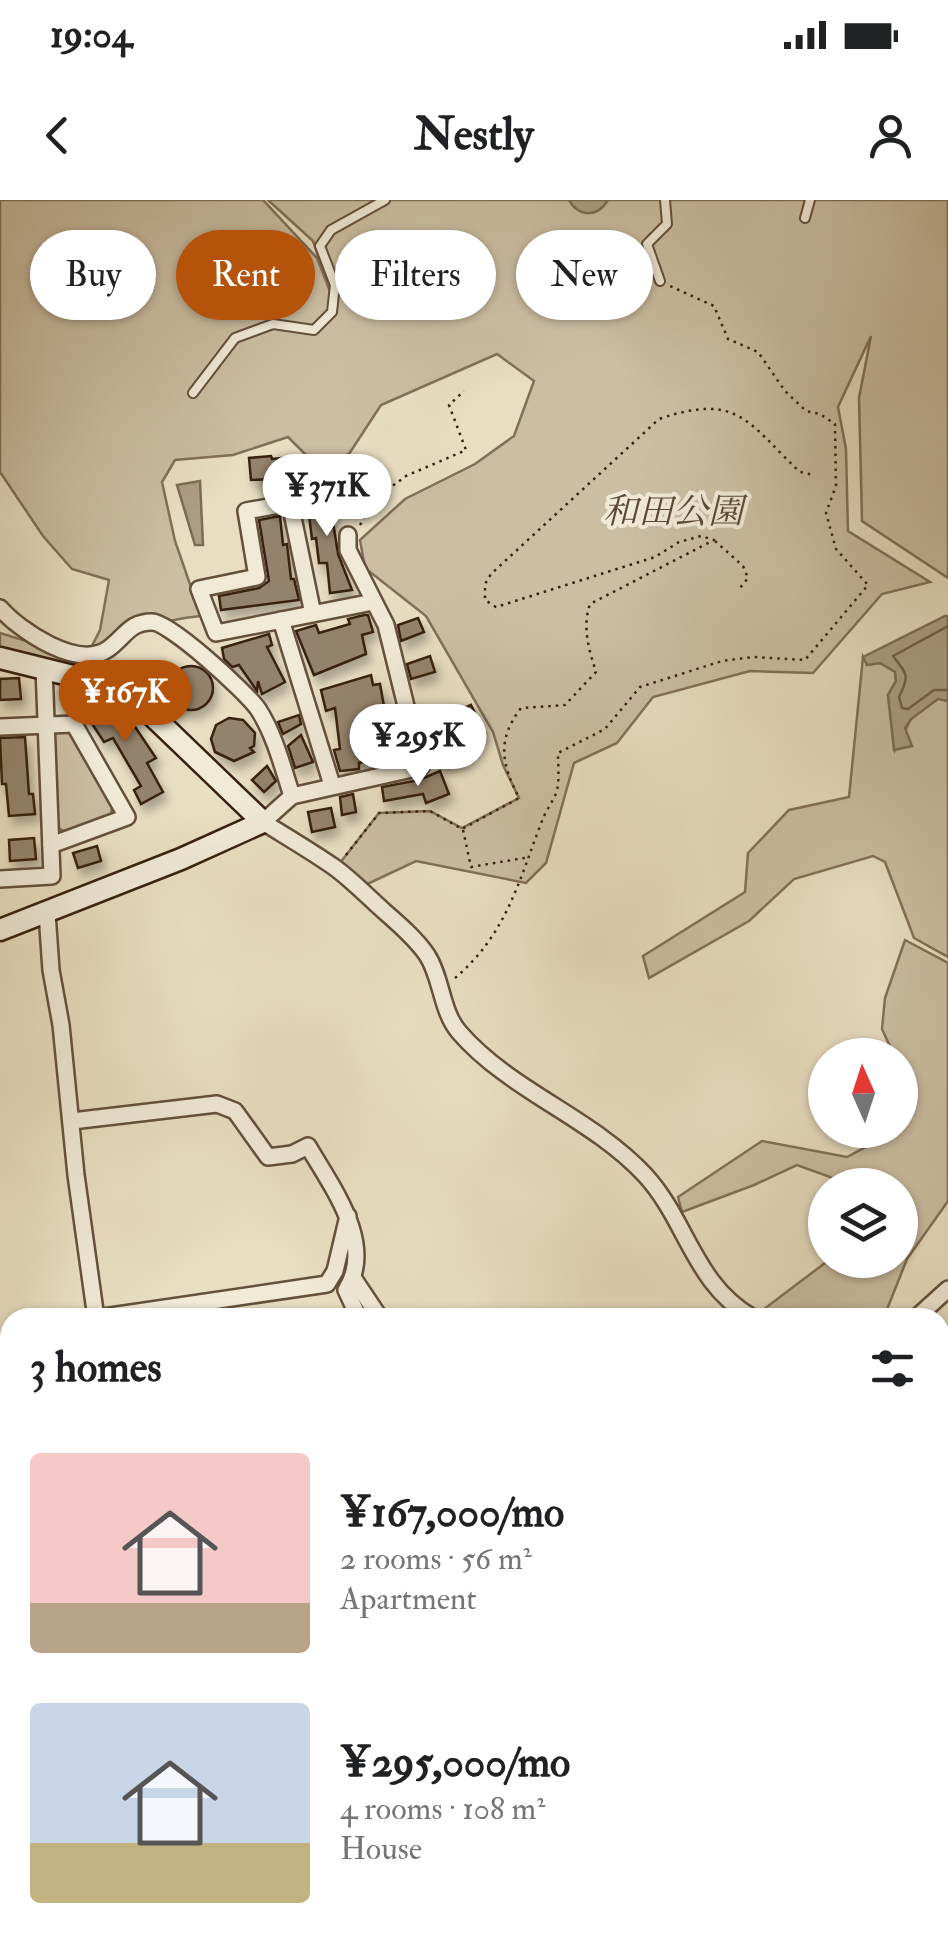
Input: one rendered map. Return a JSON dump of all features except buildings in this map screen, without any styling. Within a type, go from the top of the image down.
[{"type":"street","points":[[313,614],[290,503],[246,511],[257,577],[199,590],[216,633],[281,620],[313,614],[373,602]]},
{"type":"street","points":[[0,930],[263,822],[292,796],[332,784],[421,768],[386,625],[348,550],[348,535]]},
{"type":"street","points":[[0,608],[12,622],[60,650],[90,654],[106,651],[133,624],[145,622],[157,621],[184,637],[258,709],[292,796]]},
{"type":"street","points":[[281,620],[332,784]]},
{"type":"street","points":[[0,658],[109,685],[134,698],[263,822],[336,868],[425,952],[437,972],[456,1029],[477,1048],[613,1143],[647,1178],[670,1209],[708,1280],[737,1308]]},
{"type":"street","points":[[0,879],[52,876],[44,668]]},
{"type":"street","points":[[0,727],[74,724],[127,817],[51,845]]},
{"type":"street","points":[[46,912],[95,1308]]},
{"type":"street","points":[[72,1122],[218,1104],[235,1111],[268,1156],[292,1154],[308,1146],[348,1216],[354,1231],[354,1279],[373,1308]]},
{"type":"street","points":[[164,1308],[326,1284],[335,1271],[348,1216]]},
{"type":"street","points":[[354,1279],[346,1290],[354,1308]]},
{"type":"street","points":[[927,1308],[948,1289]]},
{"type":"lane","points":[[193,392],[235,338],[273,324],[314,330],[332,312],[335,285],[320,246],[331,230],[385,200]]},
{"type":"lane","points":[[660,281],[647,244],[667,224],[665,200]]},
{"type":"lane","points":[[805,218],[810,200]]},
{"type":"path","points":[[440,988],[459,976],[508,913],[542,818],[558,789],[558,753],[605,729],[640,687],[722,661],[753,657],[805,660],[868,586],[836,550],[826,513],[836,486],[835,424],[806,411],[785,390],[758,352],[728,339],[714,306],[660,281]]},
{"type":"path","points":[[348,535],[365,520],[375,499],[406,476],[466,450],[449,405],[464,391]]},
{"type":"path","points":[[740,588],[748,578],[743,566],[714,540],[701,536],[679,542],[655,557],[496,607],[485,600],[491,574],[659,419],[686,410],[723,408],[738,414],[800,472],[814,475]]},
{"type":"path","points":[[462,828],[520,798],[503,765],[510,724],[522,708],[565,705],[596,672],[588,647],[586,616],[590,604],[714,540]]},
{"type":"path","points":[[336,868],[379,813],[430,811],[462,828],[471,867],[531,857]]},
{"type":"green space","name":"和田公園","points":[[0,200],[263,200],[291,230],[176,230],[176,320],[315,320],[315,256],[331,294],[315,247],[315,230],[301,230],[268,200],[948,200],[948,578],[862,521],[859,398],[871,336],[838,407],[846,449],[848,531],[930,582],[882,594],[813,673],[750,671],[653,697],[617,743],[574,763],[546,863],[526,883],[416,861],[359,888],[336,868],[379,813],[430,811],[462,828],[519,798],[493,732],[426,616],[365,568],[360,540],[405,499],[475,464],[514,436],[534,381],[497,354],[381,405],[349,454],[319,468],[288,437],[233,455],[175,460],[162,482],[175,541],[201,616],[143,628],[89,652],[100,630],[109,580],[72,569],[43,536],[0,472]]},
{"type":"green space","points":[[0,633],[97,663],[100,671],[0,649]]},
{"type":"green space","points":[[863,657],[867,665],[880,663],[896,672],[888,695],[895,750],[911,719],[938,698],[948,701],[948,957],[914,938],[885,862],[873,856],[794,879],[749,921],[649,978],[643,956],[745,892],[748,853],[789,810],[849,797]]},
{"type":"green space","points":[[57,730],[71,733],[112,805],[111,815],[66,832],[56,827],[52,741]]},
{"type":"green space","points":[[905,940],[948,963],[948,1201],[918,1243],[918,1168],[808,1169],[797,1165],[682,1212],[678,1197],[762,1141],[847,1157],[864,1148],[918,1148],[918,1038],[886,1038],[882,1029],[885,998]]},
{"type":"green space","points":[[808,1276],[899,1278],[888,1308],[765,1308]]},
{"type":"water","points":[[569,200],[608,200],[599,210],[588,213],[578,210]]},
{"type":"water","points":[[200,481],[203,545],[195,545],[177,485]]},
{"type":"water","points":[[945,616],[948,701],[938,699],[911,719],[905,728],[912,746],[894,750],[888,695],[896,681],[895,672],[880,663],[867,665],[863,657]]}]
